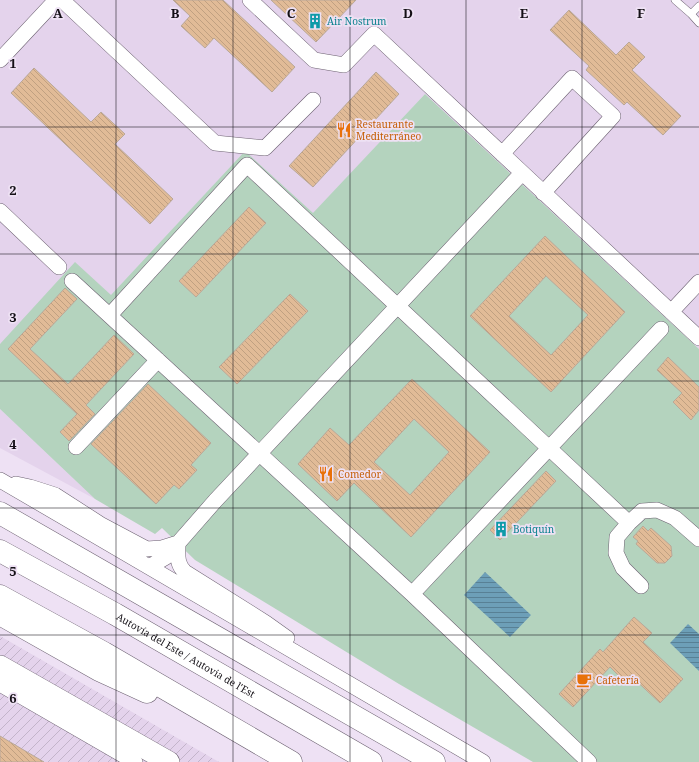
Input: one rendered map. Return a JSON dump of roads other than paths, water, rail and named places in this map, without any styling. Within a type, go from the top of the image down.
[{"type":"highway","points":[[0,513],[434,762]]},
{"type":"highway","name":"Autovía del Este / Autovia de l'Est","points":[[0,550],[115,614],[371,762]]},
{"type":"highway","points":[[0,596],[104,652],[291,762]]},
{"type":"highway","points":[[0,614],[99,670],[135,687],[219,720]]},
{"type":"street","points":[[0,60],[56,0]]},
{"type":"street","points":[[62,0],[215,143],[265,148],[313,100]]},
{"type":"street","points":[[250,0],[314,60],[344,65],[374,34],[542,193],[699,338]]},
{"type":"street","points":[[502,154],[572,78],[613,116],[542,193]]},
{"type":"street","points":[[110,315],[247,165],[629,523]]},
{"type":"street","points":[[150,567],[166,557],[214,501],[261,453],[522,173]]},
{"type":"street","points":[[0,211],[59,267]]},
{"type":"street","points":[[72,281],[261,453],[589,762]]},
{"type":"street","points":[[671,312],[699,282]]},
{"type":"street","points":[[412,594],[550,449],[661,329]]},
{"type":"street","points":[[76,447],[158,360]]},
{"type":"street","points":[[1,481],[30,487],[55,495],[100,524],[148,549],[162,548],[178,543]]},
{"type":"street","points":[[1,481],[483,762]]},
{"type":"street","points":[[642,586],[623,568],[616,553],[617,537],[642,511],[657,510],[676,518],[699,539]]},
{"type":"street","points":[[178,543],[178,559],[180,568],[266,622],[336,676]]},
{"type":"street","points":[[0,666],[169,762]]},
{"type":"street","points":[[0,684],[135,762]]},
{"type":"lane","points":[[675,0],[692,14],[699,23]]},
{"type":"lane","points":[[692,14],[699,6]]},
{"type":"water","points":[[485,572],[531,615],[510,637],[464,595]]},
{"type":"water","points":[[688,624],[699,634],[699,671],[670,643]]},
{"type":"place","name":"Air Nostrum","points":[[315,21]]},
{"type":"place","name":"Restaurante Mediterráneo","points":[[344,130]]},
{"type":"place","name":"Comedor","points":[[326,474]]},
{"type":"place","name":"Botiquín","points":[[501,529]]},
{"type":"place","name":"Cafetería","points":[[584,680]]}]
